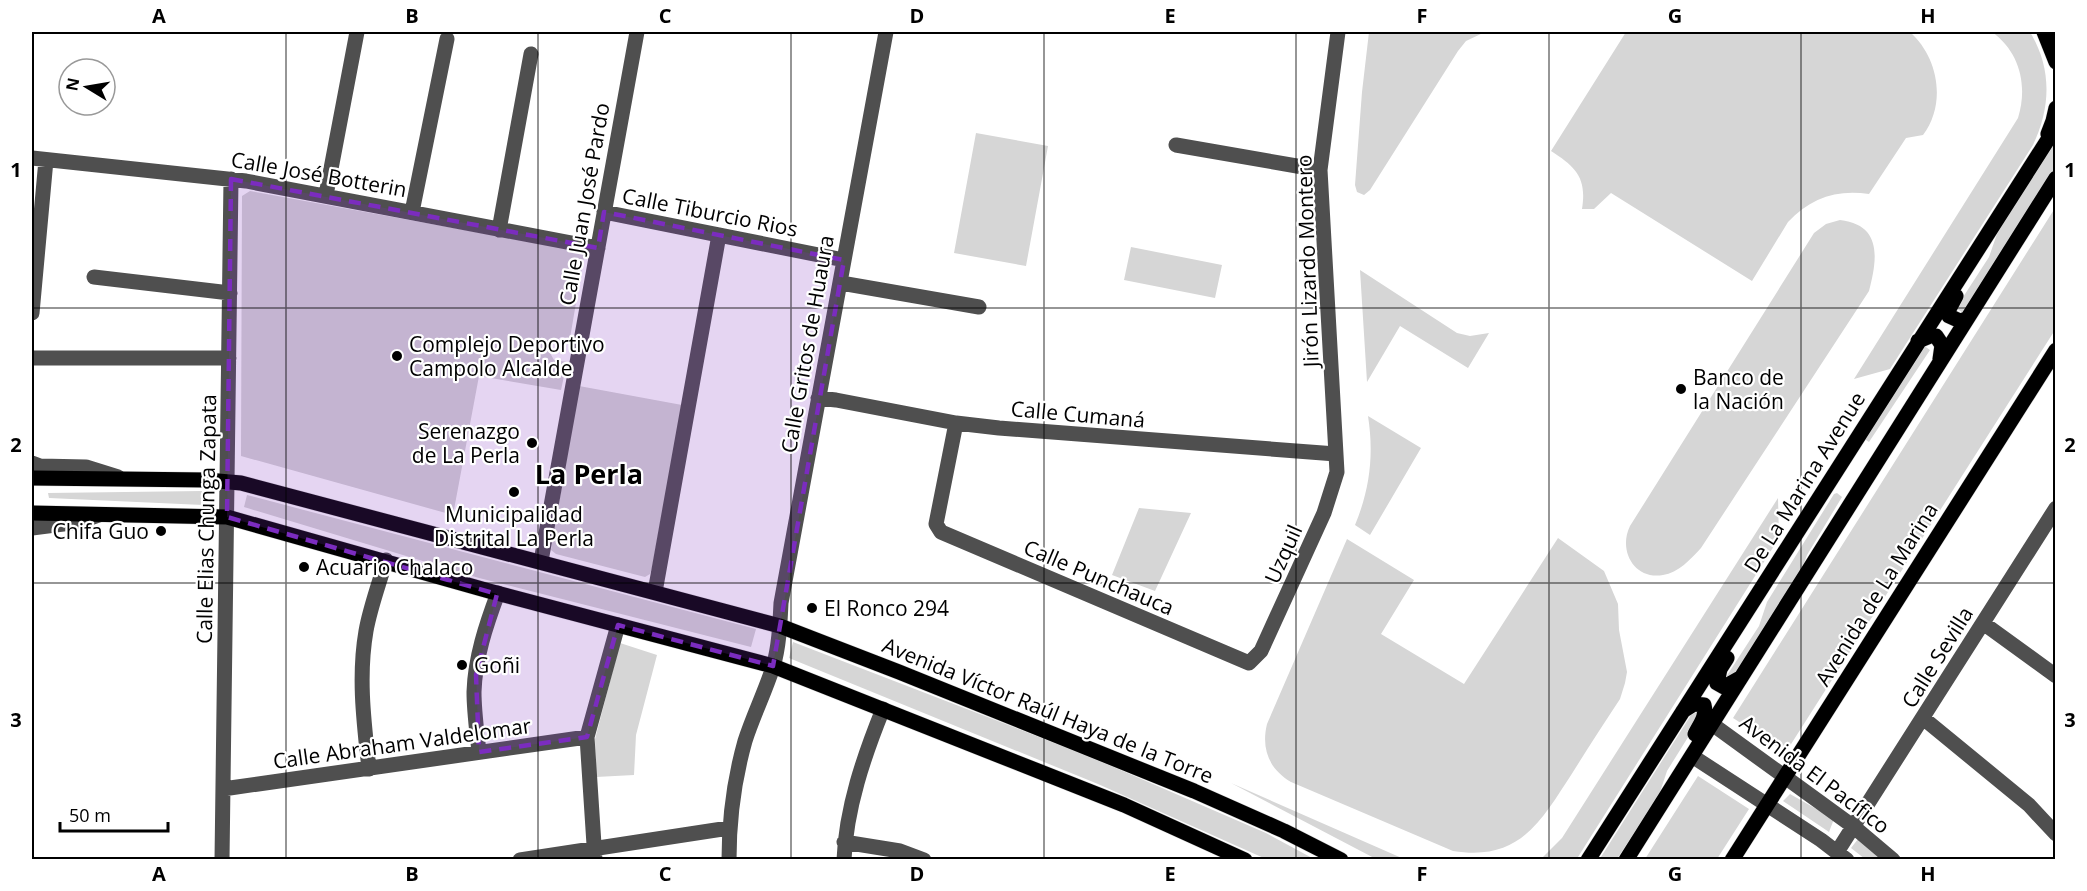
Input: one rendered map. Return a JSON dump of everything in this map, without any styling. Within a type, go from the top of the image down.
[{"type":"main road","points":[[2044,32],[2055,62]]},
{"type":"main road","points":[[2042,147],[2053,121],[2055,108]]},
{"type":"main road","name":"De La Marina Avenue","points":[[1588,860],[2055,127]]},
{"type":"main road","points":[[1626,860],[2055,178]]},
{"type":"main road","points":[[1966,320],[1954,320],[1949,316],[1948,311],[1979,258],[1985,237]]},
{"type":"main road","points":[[1918,340],[1936,336],[1942,345],[1939,362]]},
{"type":"main road","name":"Avenida de La Marina","points":[[1734,859],[2054,357]]},
{"type":"main road","name":"Avenida Víctor Raúl Haya de la Torre","points":[[32,478],[241,483],[780,626],[1194,791],[1284,831],[1341,860]]},
{"type":"main road","points":[[32,513],[227,517],[498,593],[773,666],[1124,805],[1245,860]]},
{"type":"main road","points":[[1742,676],[1724,687],[1717,683],[1720,669],[1748,626],[1749,608]]},
{"type":"main road","points":[[1671,788],[1674,768],[1703,720],[1705,710],[1704,705],[1694,704],[1683,711]]},
{"type":"street","points":[[326,195],[357,32]]},
{"type":"street","name":"Calle Juan José Pardo","points":[[541,561],[636,32]]},
{"type":"street","name":"Calle Gritos de Huaura","points":[[729,860],[729,828],[734,786],[746,741],[773,666],[780,626],[781,603],[886,32]]},
{"type":"street","name":"Jirón Lizardo Montero","points":[[1336,454],[1320,171],[1338,32]]},
{"type":"street","points":[[412,212],[447,39]]},
{"type":"street","points":[[499,230],[531,54]]},
{"type":"street","points":[[1176,145],[1320,171]]},
{"type":"street","points":[[32,313],[39,159]]},
{"type":"street","name":"Calle José Botterin","points":[[39,159],[231,179],[326,195],[597,248]]},
{"type":"street","name":"Calle Elias Chunga Zapata","points":[[222,860],[231,179]]},
{"type":"street","name":"Calle Tiburcio Rios","points":[[604,212],[844,260]]},
{"type":"street","points":[[655,592],[719,235]]},
{"type":"street","points":[[94,277],[230,293]]},
{"type":"street","points":[[841,283],[979,307]]},
{"type":"street","points":[[32,358],[229,358]]},
{"type":"street","name":"Calle Cumaná","points":[[818,398],[836,399],[956,423],[999,428],[1336,454]]},
{"type":"street","name":"Calle Punchauca","points":[[956,423],[936,524],[940,532],[1250,663]]},
{"type":"street","name":"Uzquil","points":[[1250,663],[1266,644],[1324,513],[1337,472],[1336,454]]},
{"type":"street","points":[[32,463],[40,466],[86,467],[123,479]]},
{"type":"street","name":"Calle Sevilla","points":[[1842,856],[1854,827],[2055,508]]},
{"type":"street","points":[[32,528],[79,522],[103,513]]},
{"type":"street","points":[[369,769],[362,695],[362,662],[366,630],[386,560]]},
{"type":"street","points":[[479,752],[475,701],[476,675],[489,616],[498,593]]},
{"type":"street","points":[[1983,623],[2055,676]]},
{"type":"street","points":[[594,854],[587,737],[618,625]]},
{"type":"street","points":[[844,860],[844,843],[854,793],[883,709]]},
{"type":"street","points":[[1923,718],[2030,805],[2055,834]]},
{"type":"street","name":"Avenida El Pacífico","points":[[1712,724],[1854,827],[1893,860]]},
{"type":"street","name":"Calle Abraham Valdelomar","points":[[223,789],[587,737]]},
{"type":"street","points":[[1692,756],[1842,856]]},
{"type":"street","points":[[520,860],[594,854],[729,828]]},
{"type":"street","points":[[844,843],[900,851],[924,860]]},
{"type":"highlighted area","points":[[231,179],[598,248],[604,212],[844,260],[773,666],[618,625],[587,737],[479,752],[476,675],[497,594],[227,517]]},
{"type":"shaded area","points":[[1369,32],[1485,32],[1466,41],[1458,51],[1370,190],[1364,195],[1357,192],[1355,185]]},
{"type":"shaded area","points":[[1626,32],[1910,32],[1920,42],[1933,67],[1937,95],[1935,109],[1923,135],[1906,138],[1869,194],[1835,194],[1815,201],[1796,214],[1788,222],[1752,281],[1611,193],[1594,209],[1582,209],[1583,189],[1578,174],[1567,162],[1551,151]]},
{"type":"shaded area","points":[[1992,32],[2030,32],[2037,46],[2045,74],[2046,88],[2046,102],[2039,131],[2033,145],[1890,369],[1854,379],[2018,118],[2022,94],[2019,70],[2009,49]]},
{"type":"shaded area","points":[[976,133],[1048,146],[1026,266],[954,253]]},
{"type":"shaded area","points":[[2055,140],[2055,168],[1963,313],[1956,308],[1989,257],[1998,231]]},
{"type":"shaded area","name":"Complejo Deportivo Campolo Alcalde","points":[[250,191],[580,251],[584,256],[570,338],[561,337],[552,344],[550,353],[554,360],[567,362],[561,390],[479,376],[453,515],[241,456],[242,196]]},
{"type":"shaded area","points":[[2055,208],[2055,330],[1786,752],[1733,718]]},
{"type":"shaded area","points":[[1840,220],[1854,223],[1870,236],[1875,256],[1869,291],[1701,548],[1689,561],[1669,574],[1644,573],[1631,561],[1628,553],[1626,544],[1630,526],[1814,233],[1826,224]]},
{"type":"shaded area","points":[[1131,247],[1222,265],[1215,298],[1124,280]]},
{"type":"shaded area","points":[[1360,270],[1457,333],[1470,336],[1489,333],[1468,368],[1400,326],[1367,382]]},
{"type":"shaded area","points":[[1923,345],[1930,350],[1869,442],[1863,438]]},
{"type":"shaded area","points":[[579,386],[682,405],[652,568],[650,574],[645,577],[556,554],[551,550]]},
{"type":"shaded area","points":[[1368,416],[1421,448],[1370,535],[1355,525],[1364,498],[1369,471],[1371,444]]},
{"type":"shaded area","points":[[202,491],[203,505],[49,498],[48,493]]},
{"type":"shaded area","points":[[1837,493],[1842,497],[1807,555],[1799,577],[1736,675],[1727,681],[1726,677],[1759,626],[1767,602],[1834,494]]},
{"type":"shaded area","points":[[247,495],[756,629],[751,647],[479,578],[244,507]]},
{"type":"shaded area","points":[[1778,498],[1779,538],[1578,857],[1575,859],[1541,859],[1562,838]]},
{"type":"shaded area","points":[[1139,508],[1191,513],[1155,591],[1112,575]]},
{"type":"shaded area","points":[[1558,538],[1604,571],[1618,604],[1619,630],[1627,672],[1620,699],[1550,807],[1526,834],[1512,844],[1496,850],[1476,853],[1453,851],[1291,782],[1272,765],[1265,742],[1267,724],[1347,539],[1414,580],[1381,634],[1464,684]]},
{"type":"shaded area","points":[[793,642],[1086,755],[1266,833],[1314,859],[1266,859],[1098,784],[789,658]]},
{"type":"shaded area","points":[[620,643],[657,655],[636,735],[634,775],[596,777],[595,739]]},
{"type":"shaded area","points":[[1697,712],[1700,718],[1667,771],[1659,795],[1617,859],[1599,860],[1691,715]]},
{"type":"shaded area","points":[[1698,776],[1749,809],[1717,859],[1645,859]]},
{"type":"shaded area","points":[[1231,783],[1404,859],[1376,859]]},
{"type":"shaded area","points":[[1790,794],[1834,819],[1829,832],[1783,801]]},
{"type":"shaded area","points":[[1858,839],[1881,859],[1865,859],[1851,848]]},
{"type":"place","name":"Complejo Deportivo Campolo Alcalde","points":[[397,356]]},
{"type":"place","name":"Banco de la Nación","points":[[1681,389]]},
{"type":"place","name":"Serenazgo de La Perla","points":[[532,443]]},
{"type":"place","name":"Municipalidad Distrital La Perla","points":[[514,492]]},
{"type":"place","name":"Chifa Guo","points":[[161,531]]},
{"type":"place","name":"Acuario Chalaco","points":[[304,567]]},
{"type":"place","name":"El Ronco 294","points":[[812,608]]},
{"type":"place","name":"Goñi","points":[[462,665]]},
{"type":"district","name":"La Perla","points":[[589,473]]}]
